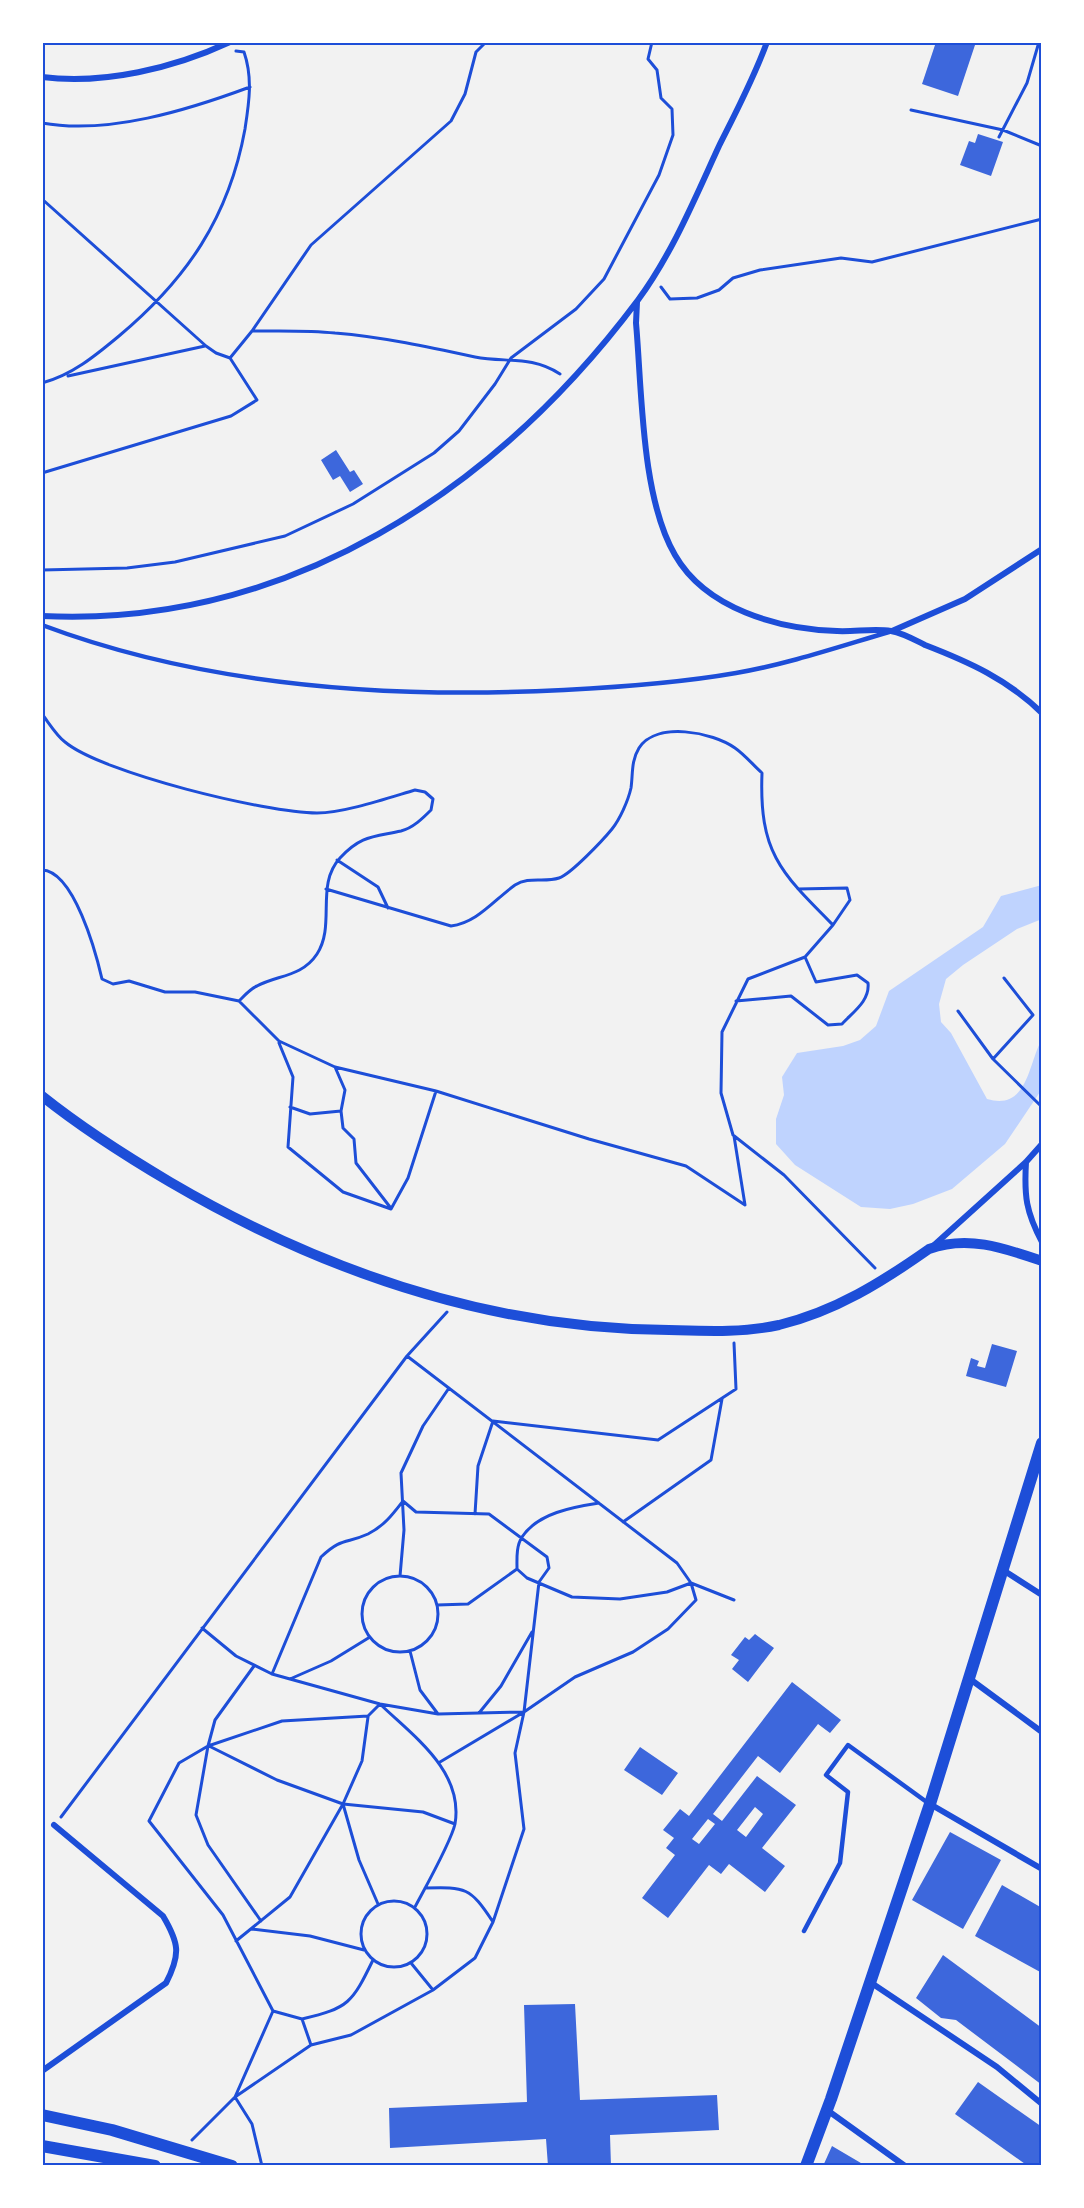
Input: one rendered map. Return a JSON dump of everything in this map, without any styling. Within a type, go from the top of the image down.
[{"type":"main road","points":[[806,2166],[930,1804],[1042,1443]]},
{"type":"main road","points":[[42,2114],[182,2150],[232,2166]]},
{"type":"main road","points":[[42,2146],[152,2166]]},
{"type":"street","points":[[42,77],[93,77],[139,71],[180,62],[230,42]]},
{"type":"street","points":[[42,616],[127,616],[207,604],[345,553],[388,530],[461,482],[519,432],[570,381],[637,301],[653,278],[689,210],[767,42]]},
{"type":"street","points":[[637,301],[636,323],[647,457],[665,531],[675,554],[693,579],[733,606],[761,618],[790,626],[838,631],[892,631],[976,665],[1003,680],[1042,713]]},
{"type":"street","points":[[892,631],[965,599],[1042,549]]},
{"type":"street","points":[[42,1096],[121,1153],[212,1206],[333,1262],[455,1303],[502,1313],[628,1330],[734,1331],[777,1325],[819,1313],[885,1280],[929,1249],[1026,1162],[1042,1144]]},
{"type":"street","points":[[1026,1162],[1025,1198],[1029,1218],[1042,1242]]},
{"type":"street","points":[[929,1249],[952,1243],[993,1244],[1042,1261]]},
{"type":"street","points":[[1003,1570],[1042,1595]]},
{"type":"street","points":[[969,1678],[1042,1732]]},
{"type":"street","points":[[930,1804],[1042,1869]]},
{"type":"street","points":[[42,2071],[166,1983],[176,1964],[178,1948],[173,1932],[163,1916],[54,1825]]},
{"type":"street","points":[[870,1982],[997,2067],[1042,2104]]},
{"type":"street","points":[[827,2110],[905,2166]]},
{"type":"street","points":[[42,2151],[63,2149]]},
{"type":"lane","points":[[42,625],[83,640],[210,671],[376,692],[501,693],[645,686],[736,673],[788,662],[892,631]]},
{"type":"lane","points":[[804,1931],[840,1863],[848,1792],[826,1775],[848,1745],[930,1804]]},
{"type":"path","points":[[230,358],[252,331],[311,245],[451,121],[465,94],[476,52],[486,42]]},
{"type":"path","points":[[42,570],[127,568],[175,562],[285,536],[353,504],[434,453],[459,431],[512,358],[576,309],[604,279],[659,175],[673,135],[672,109],[661,98],[657,70],[648,59],[652,42]]},
{"type":"path","points":[[999,137],[1027,83],[1039,42]]},
{"type":"path","points":[[66,376],[108,345],[158,301],[181,276],[206,239],[228,196],[240,154],[250,87],[250,70],[244,52],[217,48]]},
{"type":"path","points":[[42,123],[58,126],[121,124],[184,108],[250,87]]},
{"type":"path","points":[[910,110],[1003,130],[1042,146]]},
{"type":"path","points":[[42,199],[206,346],[216,354],[230,358],[257,400],[231,416],[42,473]]},
{"type":"path","points":[[653,278],[670,299],[697,298],[719,290],[733,278],[760,270],[841,258],[872,262],[1042,219]]},
{"type":"path","points":[[252,331],[333,332],[433,346],[478,357],[512,358],[550,367],[570,381]]},
{"type":"path","points":[[42,383],[206,346]]},
{"type":"path","points":[[42,714],[64,741],[83,753],[129,772],[278,810],[319,813],[415,790],[425,792],[433,799],[432,810],[421,820],[403,831],[384,832],[368,837],[348,849],[337,860],[329,874],[326,889],[325,933],[316,956],[302,969],[276,981],[256,986],[239,1001]]},
{"type":"path","points":[[326,889],[451,926],[465,924],[517,884],[528,879],[546,881],[561,878],[613,828],[631,789],[633,764],[640,747],[655,735],[673,730],[695,733],[734,747],[762,773],[760,806],[767,844],[780,869],[833,925]]},
{"type":"path","points":[[337,860],[378,887],[388,908]]},
{"type":"path","points":[[42,870],[48,870],[61,878],[72,896],[87,928],[102,979],[113,984],[129,981],[165,992],[195,992],[239,1001],[279,1041],[335,1066],[436,1091],[589,1139],[686,1166],[745,1205],[733,1135],[721,1093],[722,1032],[748,979],[805,957],[833,925],[850,900],[847,888],[797,889]]},
{"type":"path","points":[[736,1001],[791,996],[828,1025],[842,1024],[864,1000],[869,992],[868,983],[857,975],[816,982],[805,957]]},
{"type":"path","points":[[993,1059],[1033,1015],[1004,978]]},
{"type":"path","points":[[958,1011],[993,1059],[1042,1107]]},
{"type":"path","points":[[279,1041],[293,1077],[288,1147],[343,1192],[391,1209]]},
{"type":"path","points":[[335,1066],[345,1090],[341,1111],[343,1128],[354,1139],[356,1163],[391,1209]]},
{"type":"path","points":[[391,1209],[408,1178],[436,1091]]},
{"type":"path","points":[[290,1107],[310,1114],[341,1111]]},
{"type":"path","points":[[733,1135],[784,1175],[885,1280]]},
{"type":"path","points":[[54,1825],[407,1356],[455,1303]]},
{"type":"path","points":[[493,1421],[658,1440],[736,1389],[734,1331]]},
{"type":"path","points":[[407,1356],[677,1563],[692,1583],[696,1600],[668,1629],[633,1652],[575,1677],[524,1712],[440,1762]]},
{"type":"path","points":[[400,1576],[403,1501],[401,1473],[407,1455],[449,1388]]},
{"type":"path","points":[[623,1522],[711,1460],[722,1398]]},
{"type":"path","points":[[475,1514],[478,1466],[493,1421]]},
{"type":"path","points":[[182,2150],[235,2097],[311,2045],[351,2035],[433,1990],[475,1958],[493,1922],[524,1829],[515,1753],[524,1712],[539,1582],[549,1568],[547,1557],[489,1514],[417,1512],[403,1501]]},
{"type":"path","points":[[272,1674],[321,1557],[336,1543],[367,1534],[384,1524],[403,1501]]},
{"type":"path","points":[[599,1503],[568,1508],[541,1521],[522,1537],[517,1553],[518,1569],[527,1578],[572,1597],[620,1599],[667,1592],[692,1583],[734,1600]]},
{"type":"path","points":[[437,1605],[468,1604],[518,1569]]},
{"type":"path","points":[[400,1576],[420,1582],[431,1591],[437,1605],[438,1619],[433,1634],[423,1644],[410,1651],[395,1652],[381,1647],[370,1637],[363,1616],[368,1595],[378,1584],[400,1576]]},
{"type":"path","points":[[202,1628],[236,1656],[272,1674],[380,1704],[438,1714],[524,1712]]},
{"type":"path","points":[[479,1713],[501,1686],[534,1629]]},
{"type":"path","points":[[290,1679],[331,1661],[370,1637]]},
{"type":"path","points":[[410,1651],[420,1690],[438,1714]]},
{"type":"path","points":[[255,1665],[215,1720],[196,1815],[208,1845],[261,1921]]},
{"type":"path","points":[[236,1941],[290,1897],[343,1804],[362,1761],[368,1716],[380,1704]]},
{"type":"path","points":[[380,1704],[440,1762],[454,1796],[454,1824],[415,1907]]},
{"type":"path","points":[[368,1716],[282,1721],[208,1746],[179,1763],[149,1821],[223,1915],[273,2011],[302,2019],[330,2012],[355,1997],[374,1960]]},
{"type":"path","points":[[208,1746],[277,1780],[343,1804],[423,1812],[454,1824]]},
{"type":"path","points":[[343,1804],[359,1860],[378,1904]]},
{"type":"path","points":[[424,1888],[457,1887],[477,1897],[493,1922]]},
{"type":"path","points":[[390,1900],[404,1901],[415,1907],[426,1923],[427,1943],[421,1954],[411,1963],[399,1967],[385,1966],[374,1960],[365,1950],[361,1938],[362,1925],[368,1913],[378,1904],[390,1900]]},
{"type":"path","points":[[251,1929],[310,1936],[365,1950]]},
{"type":"path","points":[[411,1963],[433,1990]]},
{"type":"path","points":[[235,2097],[273,2011]]},
{"type":"path","points":[[302,2019],[311,2045]]},
{"type":"path","points":[[235,2097],[252,2124],[262,2166]]},
{"type":"water","points":[[1042,885],[1042,919],[1017,929],[946,979],[939,1004],[941,1022],[951,1033],[987,1099],[1001,1101],[1019,1092],[1025,1083],[1042,1039],[1042,1089],[1005,1144],[952,1189],[913,1204],[890,1209],[861,1207],[795,1165],[776,1144],[776,1119],[784,1095],[782,1077],[797,1053],[843,1046],[860,1040],[876,1026],[889,991],[983,927],[1001,896]]},
{"type":"building","points":[[936,42],[976,42],[958,96],[922,84]]},
{"type":"building","points":[[978,134],[1003,142],[991,176],[960,165],[969,141],[975,143]]},
{"type":"building","points":[[336,450],[350,472],[354,470],[363,484],[350,492],[340,476],[333,480],[321,460]]},
{"type":"building","points":[[992,1344],[1017,1351],[1006,1387],[966,1376],[971,1358],[979,1361],[977,1366],[985,1368]]},
{"type":"building","points":[[755,1634],[774,1648],[748,1682],[732,1669],[739,1660],[731,1655],[745,1637],[749,1640]]},
{"type":"building","points":[[792,1682],[841,1720],[830,1733],[818,1724],[780,1773],[758,1756],[713,1814],[722,1821],[757,1776],[796,1805],[762,1848],[785,1866],[765,1892],[729,1864],[721,1874],[709,1865],[668,1918],[642,1898],[675,1855],[666,1848],[674,1838],[663,1830],[680,1809],[689,1816]],"holes":[[[755,1807],[763,1814],[746,1837],[737,1830]],[[708,1819],[715,1824],[699,1844],[692,1839]]]},
{"type":"building","points":[[640,1747],[678,1773],[662,1795],[624,1770]]},
{"type":"building","points":[[950,1832],[1001,1860],[963,1929],[912,1900]]},
{"type":"building","points":[[1002,1885],[1042,1908],[1042,1973],[975,1936]]},
{"type":"building","points":[[943,1955],[1042,2028],[1042,2085],[956,2020],[941,2018],[916,1998]]},
{"type":"building","points":[[575,2004],[580,2100],[717,2095],[719,2130],[610,2135],[611,2166],[548,2166],[546,2139],[390,2148],[389,2108],[527,2102],[524,2005]]},
{"type":"building","points":[[978,2082],[1042,2127],[1042,2166],[1028,2166],[955,2114]]},
{"type":"building","points":[[832,2146],[866,2166],[823,2166]]}]
